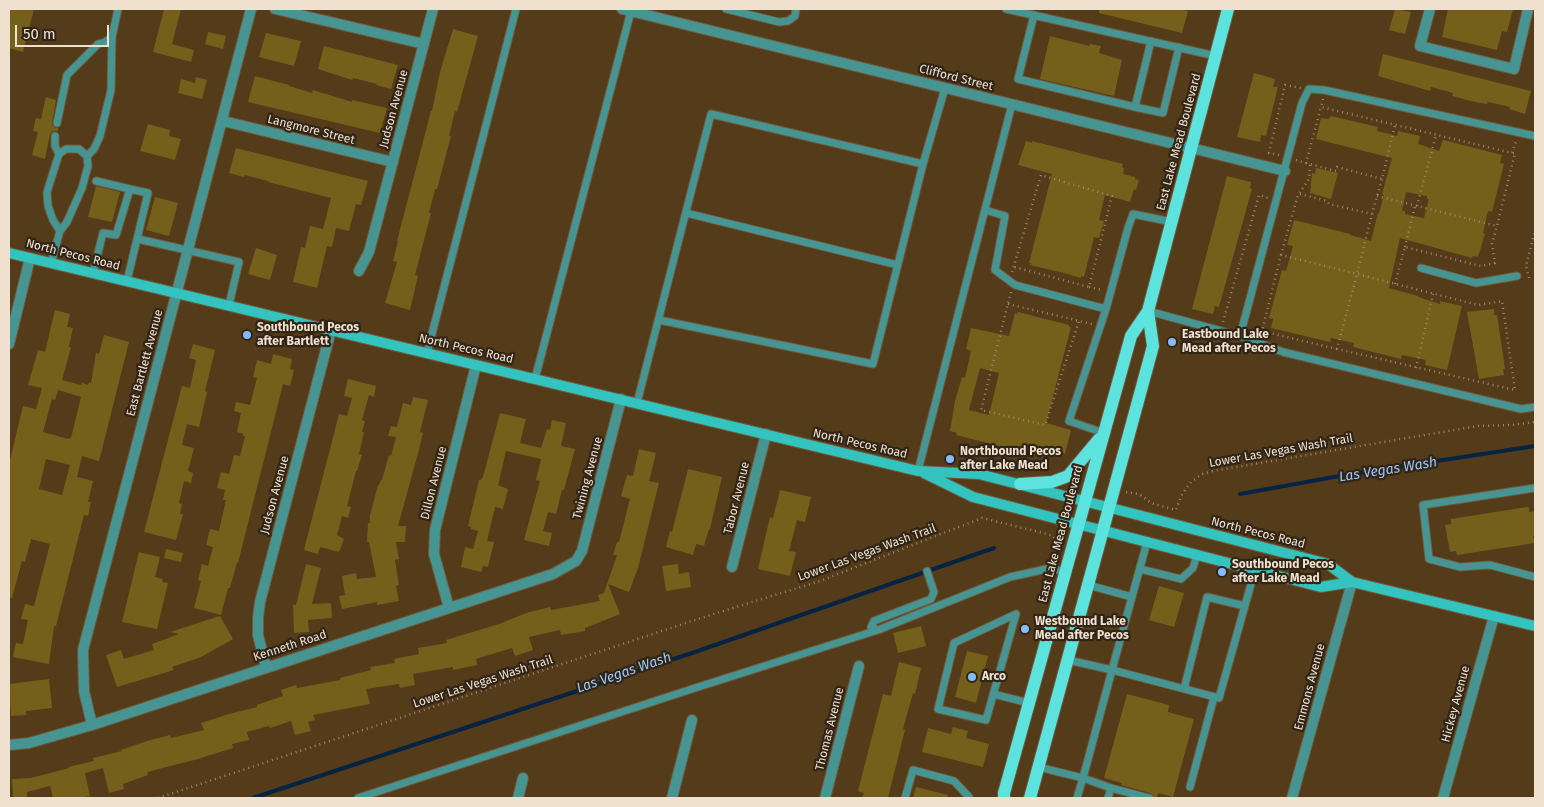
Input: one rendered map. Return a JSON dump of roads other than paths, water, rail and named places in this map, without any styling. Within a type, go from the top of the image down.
[{"type":"main road","name":"East Lake Mead Boulevard","points":[[1004,798],[1130,336],[1148,311],[1228,9]]},
{"type":"main road","name":"North Pecos Road","points":[[9,253],[918,471],[979,474],[1020,484],[1328,564],[1352,582]]},
{"type":"main road","name":"East Lake Mead Boulevard","points":[[1030,798],[1153,346],[1148,311]]},
{"type":"main road","points":[[1020,484],[1052,482],[1068,476],[1104,433]]},
{"type":"main road","name":"North Pecos Road","points":[[918,471],[973,497],[1321,587],[1352,582],[1535,626]]},
{"type":"street","name":"East Bartlett Avenue","points":[[92,725],[84,691],[83,650],[251,9]]},
{"type":"street","points":[[275,9],[424,44]]},
{"type":"street","name":"Judson Avenue","points":[[359,270],[369,252],[433,9]]},
{"type":"street","points":[[1430,9],[1420,46],[1514,69],[1528,9]]},
{"type":"street","name":"Clifford Street","points":[[626,10],[1285,171]]},
{"type":"street","name":"Langmore Street","points":[[222,121],[393,162]]},
{"type":"street","points":[[9,344],[30,258]]},
{"type":"street","name":"Judson Avenue","points":[[266,668],[258,635],[260,602],[331,330]]},
{"type":"street","name":"Dillon Avenue","points":[[449,608],[434,554],[435,530],[476,364]]},
{"type":"street","name":"Twining Avenue","points":[[576,561],[582,550],[621,400]]},
{"type":"street","name":"Tabor Avenue","points":[[732,567],[766,434]]},
{"type":"street","name":"Kenneth Road","points":[[9,745],[29,743],[92,725],[553,574],[576,561]]},
{"type":"street","name":"Emmons Avenue","points":[[1292,798],[1352,582]]},
{"type":"street","name":"Hickey Avenue","points":[[1443,798],[1494,616]]},
{"type":"street","name":"Thomas Avenue","points":[[825,798],[859,666]]},
{"type":"street","points":[[672,798],[692,720]]},
{"type":"street","points":[[518,798],[523,778]]},
{"type":"lane","points":[[51,263],[60,231],[67,222],[82,188],[88,166],[87,156],[97,144],[100,136],[111,90],[112,37],[118,9]]},
{"type":"lane","points":[[427,353],[516,9]]},
{"type":"lane","points":[[726,9],[779,22],[788,21],[795,16],[796,9]]},
{"type":"lane","points":[[1006,9],[1216,56]]},
{"type":"lane","points":[[535,379],[626,10]]},
{"type":"lane","points":[[1034,15],[1018,80],[1135,107],[1163,113],[1179,47]]},
{"type":"lane","points":[[57,123],[67,75],[98,44],[112,37]]},
{"type":"lane","points":[[1135,107],[1151,41]]},
{"type":"lane","points":[[658,320],[873,364],[923,164],[945,88]]},
{"type":"lane","points":[[1240,336],[1302,103],[1309,89],[1325,90],[1535,136]]},
{"type":"lane","points":[[918,471],[1012,104]]},
{"type":"lane","points":[[637,403],[711,114],[923,164]]},
{"type":"lane","points":[[55,136],[55,146],[59,154]]},
{"type":"lane","points":[[60,231],[53,220],[48,206],[47,192],[59,154],[66,149],[79,150],[87,156]]},
{"type":"lane","points":[[96,181],[148,193],[127,281]]},
{"type":"lane","points":[[93,273],[103,233],[116,235],[130,189]]},
{"type":"lane","points":[[985,210],[1005,216],[995,270],[1011,282],[1106,309]]},
{"type":"lane","points":[[686,213],[898,265]]},
{"type":"lane","points":[[1104,433],[1069,421],[1101,326],[1133,214],[1172,222]]},
{"type":"lane","points":[[138,239],[239,262],[229,305]]},
{"type":"lane","points":[[1421,268],[1476,283],[1516,276]]},
{"type":"lane","points":[[1148,311],[1240,336],[1283,352],[1521,409],[1535,407]]},
{"type":"lane","points":[[1535,488],[1423,504],[1429,558],[1460,567],[1490,565],[1535,576]]},
{"type":"lane","points":[[1077,798],[1147,542]]},
{"type":"lane","points":[[1140,569],[1181,579],[1193,568],[1197,555]]},
{"type":"lane","points":[[358,798],[878,630],[1008,578],[1051,568],[1065,572]]},
{"type":"lane","points":[[1068,660],[1220,698],[1255,570]]},
{"type":"lane","points":[[878,630],[872,627],[874,620],[931,599],[934,592],[927,571]]},
{"type":"lane","points":[[1088,585],[1132,597]]},
{"type":"lane","points":[[1184,689],[1207,597],[1245,606]]},
{"type":"lane","points":[[1016,614],[1006,650],[993,694],[986,720],[938,710],[954,643],[1016,614]]},
{"type":"lane","points":[[993,694],[1029,703]]},
{"type":"lane","points":[[1190,787],[1214,697]]},
{"type":"lane","points":[[1038,767],[1083,778],[1149,798]]},
{"type":"lane","points":[[905,798],[913,770],[954,781],[970,798]]},
{"type":"lane","points":[[1108,798],[1111,788]]},
{"type":"waterway","name":"Las Vegas Wash","points":[[1240,494],[1345,475],[1535,446]]},
{"type":"waterway","name":"Las Vegas Wash","points":[[253,798],[692,653],[994,548]]},
{"type":"place","name":"Southbound Pecos after Bartlett","points":[[247,335]]},
{"type":"place","name":"Eastbound Lake Mead after Pecos","points":[[1172,342]]},
{"type":"place","name":"Northbound Pecos after Lake Mead","points":[[950,459]]},
{"type":"place","name":"Southbound Pecos after Lake Mead","points":[[1222,572]]},
{"type":"place","name":"Westbound Lake Mead after Pecos","points":[[1025,629]]},
{"type":"place","name":"Arco","points":[[972,677]]}]
